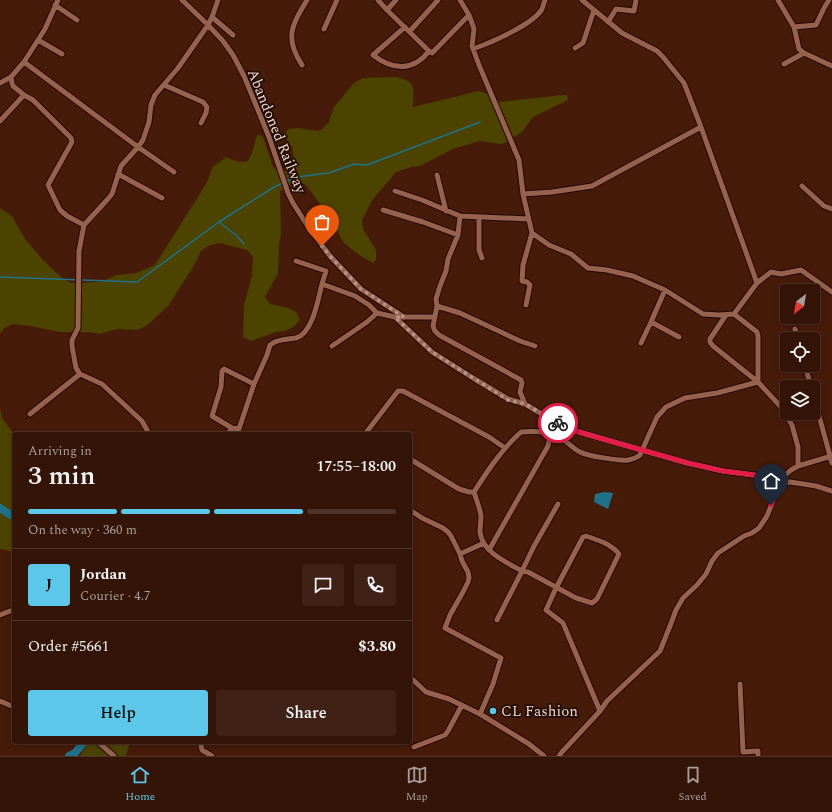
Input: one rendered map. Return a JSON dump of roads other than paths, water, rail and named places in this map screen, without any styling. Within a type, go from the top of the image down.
[{"type":"street","points":[[0,83],[11,77],[24,62],[45,29],[58,0]]},
{"type":"street","name":"Abandoned Railway","points":[[182,0],[223,41],[233,55],[266,131],[288,193],[307,225],[330,256],[361,289],[404,317]]},
{"type":"street","points":[[148,432],[142,421],[102,384],[80,374],[76,368],[72,340],[78,328],[79,250],[84,225],[112,194],[121,166],[143,140],[149,122],[151,105],[155,95],[178,68],[208,25],[218,0]]},
{"type":"street","points":[[302,65],[292,46],[292,31],[297,17],[307,0]]},
{"type":"street","points":[[324,29],[338,0]]},
{"type":"street","points":[[378,0],[432,53],[469,15]]},
{"type":"street","points":[[387,10],[396,0]]},
{"type":"street","points":[[410,31],[438,0]]},
{"type":"street","points":[[460,0],[469,15],[474,29],[472,43],[473,49],[519,160],[523,194],[532,233],[524,265],[522,281],[527,282],[530,285],[526,305]]},
{"type":"street","points":[[473,49],[493,42],[532,20],[542,10],[545,0]]},
{"type":"street","points":[[582,0],[622,33],[657,52],[663,57],[684,83],[757,283]]},
{"type":"street","points":[[608,22],[616,9],[634,11],[636,0]]},
{"type":"street","points":[[778,0],[794,28],[799,49],[804,53],[832,66]]},
{"type":"street","points":[[794,28],[816,25],[829,0]]},
{"type":"street","points":[[55,5],[77,20]]},
{"type":"street","points":[[575,48],[583,43],[594,10]]},
{"type":"street","points":[[212,17],[233,35]]},
{"type":"street","points":[[405,27],[373,55],[388,65],[400,67],[411,66],[424,58],[429,51]]},
{"type":"street","points":[[38,40],[62,54]]},
{"type":"street","points":[[784,64],[804,53]]},
{"type":"street","points":[[24,62],[174,172]]},
{"type":"street","points":[[11,77],[13,86],[33,100],[72,140],[48,184],[60,210],[67,216],[84,225]]},
{"type":"street","points":[[164,85],[203,102],[207,107],[201,123]]},
{"type":"street","points":[[0,121],[24,95]]},
{"type":"street","points":[[523,194],[552,192],[592,186],[701,127]]},
{"type":"street","points":[[118,174],[162,198]]},
{"type":"street","points":[[437,175],[446,211]]},
{"type":"street","points":[[802,186],[824,206],[832,210]]},
{"type":"street","points":[[395,191],[422,200],[460,216],[528,220]]},
{"type":"street","points":[[383,210],[458,234]]},
{"type":"street","points":[[460,216],[458,234],[448,259],[446,271],[436,299],[437,306],[433,326],[439,335],[521,380],[522,383],[520,392],[525,404]]},
{"type":"street","points":[[479,217],[479,250],[482,258]]},
{"type":"street","points":[[532,233],[549,245],[571,254],[588,268],[606,270],[632,276],[665,290],[703,314],[734,314],[757,332],[758,382]]},
{"type":"street","points":[[254,384],[224,369],[222,371],[220,387],[212,416],[232,428],[239,430],[254,384],[267,356],[270,345],[277,341],[298,338],[305,332],[309,325],[313,317],[326,271],[296,261]]},
{"type":"street","points":[[734,314],[757,283],[771,272],[781,274],[801,270],[832,292]]},
{"type":"street","points":[[322,284],[355,296],[369,305],[377,313],[395,317],[435,317]]},
{"type":"street","points":[[641,343],[665,290]]},
{"type":"street","points":[[437,306],[460,313],[520,341],[535,346]]},
{"type":"street","points":[[332,346],[367,322],[377,313]]},
{"type":"street","points":[[726,315],[710,339],[710,342],[758,382],[782,408],[792,425],[798,447],[798,466]]},
{"type":"street","points":[[395,317],[432,352],[508,400],[525,404],[572,430],[688,463],[723,471],[754,475],[779,483],[790,482],[816,486],[832,491]]},
{"type":"street","points":[[651,322],[679,337]]},
{"type":"street","points":[[30,414],[80,374]]},
{"type":"street","points":[[474,492],[504,448],[521,432],[541,432],[558,436],[580,453],[619,460],[629,460],[640,455],[657,418],[666,407],[685,398],[717,393],[758,382]]},
{"type":"street","points":[[367,432],[400,390],[488,437],[504,448]]},
{"type":"street","points":[[820,418],[832,463]]},
{"type":"street","points":[[489,550],[548,446],[550,419]]},
{"type":"street","points":[[229,432],[232,428]]},
{"type":"street","points":[[559,756],[608,701],[660,651],[676,610],[683,598],[706,574],[712,561],[718,553],[759,528],[767,516],[782,478],[798,466],[831,456]]},
{"type":"street","points":[[412,460],[459,489],[474,492]]},
{"type":"street","points":[[474,492],[481,515],[480,533],[489,550],[501,560],[522,571],[528,572],[556,588],[576,598],[592,603],[597,599],[619,554],[616,550],[602,542],[586,536],[584,537],[556,588],[546,610],[563,623],[600,711]]},
{"type":"street","points":[[497,620],[534,546],[558,504]]},
{"type":"street","points":[[412,511],[448,532],[468,572],[469,578],[466,587],[450,615],[445,628],[501,658],[493,684],[480,714]]},
{"type":"street","points":[[460,554],[484,543]]},
{"type":"street","points":[[0,615],[12,610]]},
{"type":"street","points":[[412,680],[426,692],[449,699],[480,714],[529,744],[544,756]]},
{"type":"street","points":[[740,684],[743,752],[758,751],[758,756]]},
{"type":"street","points":[[0,701],[12,706]]},
{"type":"street","points":[[414,747],[445,735],[462,705]]},
{"type":"street","points":[[100,744],[114,756]]},
{"type":"street","points":[[202,744],[202,750],[212,756]]},
{"type":"water","points":[[605,492],[613,493],[608,509],[594,502],[595,494]]},
{"type":"waterway","points":[[0,277],[137,282],[219,222],[274,187],[296,177],[329,173],[354,164],[367,165],[480,122]]},
{"type":"waterway","points":[[219,222],[237,236],[244,244]]},
{"type":"waterway","points":[[0,508],[12,516]]},
{"type":"waterway","points":[[69,756],[75,753],[82,744]]},
{"type":"place","name":"CL Fashion","points":[[493,711]]}]
